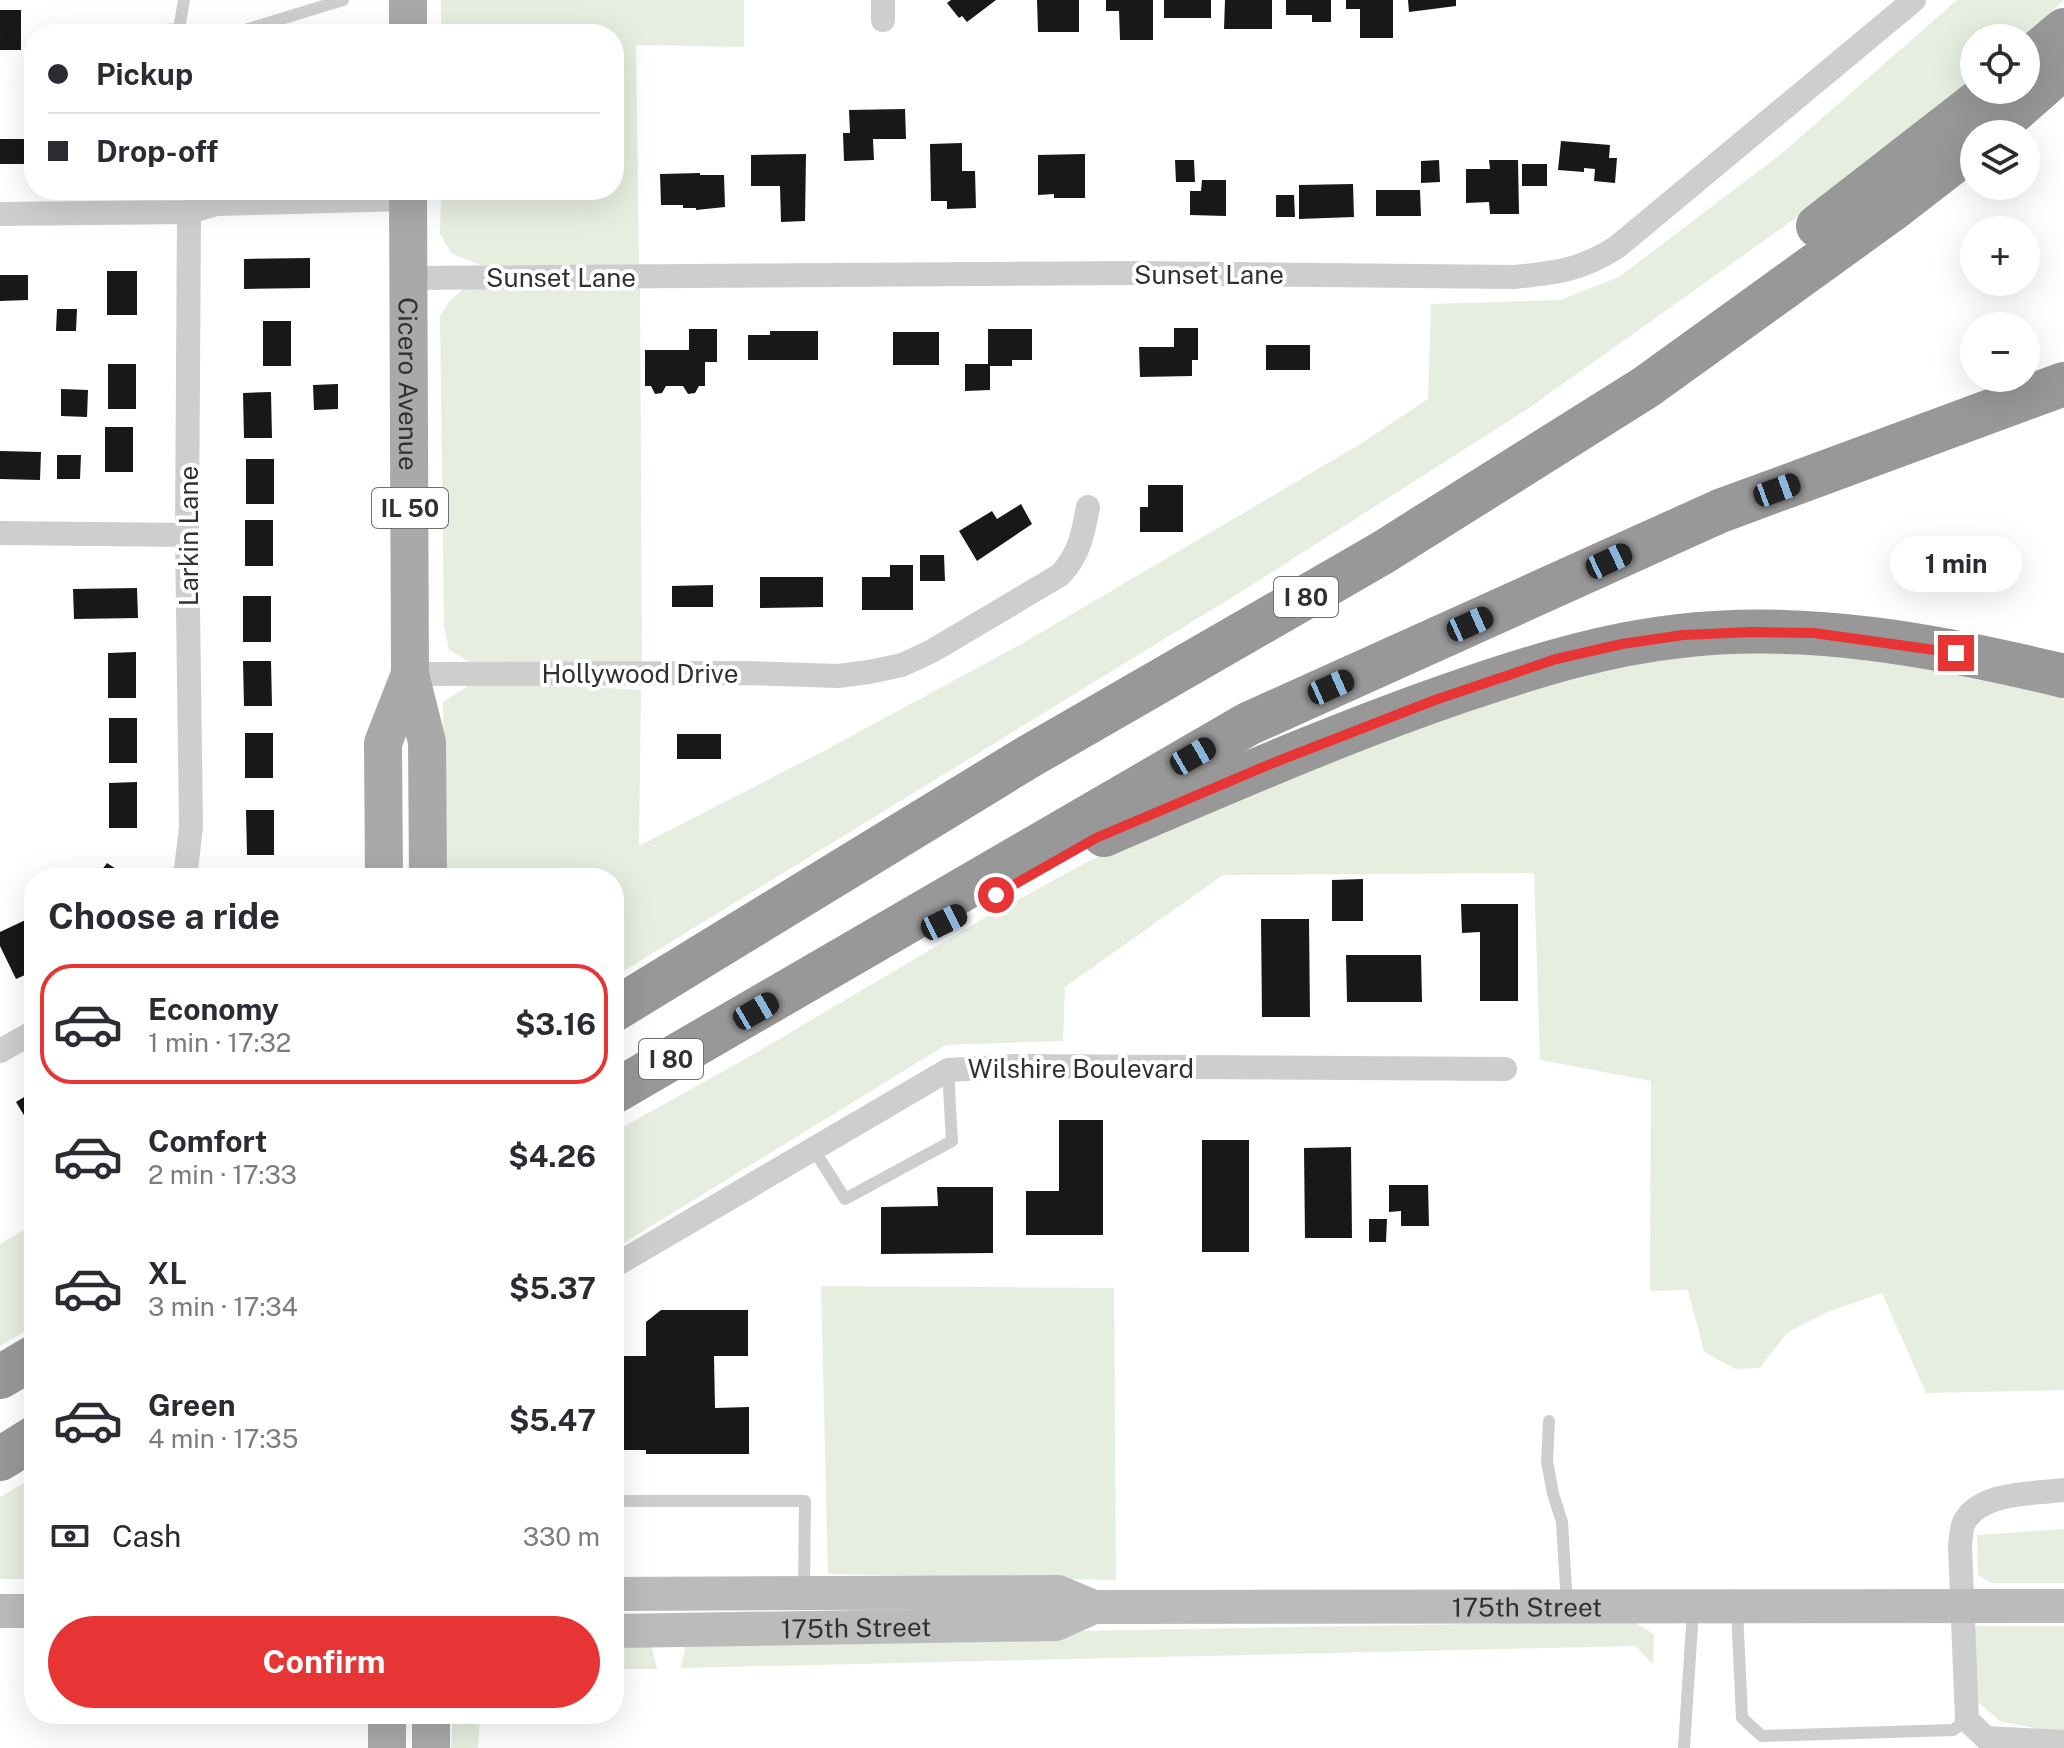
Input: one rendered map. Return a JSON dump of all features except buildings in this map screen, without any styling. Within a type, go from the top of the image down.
[{"type":"highway","points":[[2040,50],[2064,30]]},
{"type":"highway","points":[[2004,120],[2064,67]]},
{"type":"highway","points":[[1382,553],[1429,496],[1531,431],[1740,284],[1975,104]]},
{"type":"highway","name":"I 80","points":[[624,1004],[1028,757],[1382,553],[1646,387],[1960,157]]},
{"type":"highway","name":"I 80","points":[[624,1086],[1248,724],[1720,511],[2064,384]]},
{"type":"highway","points":[[728,1027],[971,909],[1096,838],[1362,727],[1556,659],[1622,644],[1683,635],[1814,633],[1901,643],[2064,676]]},
{"type":"highway","points":[[0,1377],[24,1363]]},
{"type":"highway","points":[[0,1459],[24,1444]]},
{"type":"main road","points":[[408,0],[408,24]]},
{"type":"main road","name":"Cicero Avenue","points":[[408,200],[410,674],[427,742],[428,868]]},
{"type":"main road","name":"Cicero Avenue","points":[[384,868],[383,743],[410,674]]},
{"type":"main road","points":[[387,1724],[387,1748]]},
{"type":"main road","points":[[431,1724],[431,1748]]},
{"type":"street","name":"Sunset Lane","points":[[409,278],[1134,273],[1514,277],[1565,272],[1602,257],[1617,247],[1914,0]]},
{"type":"street","points":[[0,214],[189,212],[216,204],[293,200]]},
{"type":"street","name":"Larkin Lane","points":[[187,868],[189,212]]},
{"type":"street","name":"Hollywood Drive","points":[[410,674],[747,673],[838,676],[902,665],[932,651],[1060,575],[1075,558],[1082,541],[1088,507]]},
{"type":"street","points":[[0,533],[187,535]]},
{"type":"street","points":[[0,1051],[24,1038]]},
{"type":"street","name":"Wilshire Boulevard","points":[[624,1260],[948,1070],[1016,1066],[1505,1069]]},
{"type":"street","points":[[2064,1490],[1986,1503],[1972,1513],[1963,1525],[1960,1545],[1967,1720],[1986,1738],[2064,1742]]},
{"type":"street","name":"175th Street","points":[[624,1594],[1058,1592],[1094,1607],[2064,1606]]},
{"type":"street","name":"175th Street","points":[[624,1631],[1056,1624],[1094,1607]]},
{"type":"street","points":[[0,1611],[24,1611]]},
{"type":"lane","points":[[182,24],[184,0]]},
{"type":"lane","points":[[265,24],[343,0]]},
{"type":"lane","points":[[814,1150],[845,1199],[952,1141],[948,1070]]},
{"type":"lane","points":[[1549,1421],[1547,1461],[1562,1522],[1567,1607]]},
{"type":"lane","points":[[624,1501],[805,1501],[804,1593]]},
{"type":"lane","points":[[1684,1748],[1693,1607]]},
{"type":"lane","points":[[1737,1607],[1742,1718],[1763,1742],[1953,1730],[1967,1720]]},
{"type":"shaded area","points":[[441,0],[744,0],[744,47],[636,45],[639,265],[480,265],[451,253],[440,234],[441,200],[624,200],[624,24],[441,24]]},
{"type":"shaded area","points":[[1957,0],[2064,0],[2038,24],[1960,24],[1960,90],[1821,200],[1529,408],[1244,590],[624,971],[624,868],[444,868],[443,702],[468,686],[518,683],[641,690],[639,846],[822,752],[1023,643],[1362,443],[1428,399],[1431,304],[1560,300],[1619,277],[1781,154]]},
{"type":"shaded area","points":[[466,286],[640,287],[642,667],[470,662],[449,650],[444,626],[440,316]]},
{"type":"shaded area","points":[[1712,649],[1832,654],[1956,673],[2064,698],[2064,1390],[1926,1393],[1882,1293],[1825,1313],[1787,1333],[1760,1368],[1736,1369],[1704,1352],[1688,1290],[1650,1291],[1651,1081],[1540,1060],[1534,873],[1223,875],[1065,987],[1063,1041],[946,1045],[624,1243],[624,1126],[979,921],[1089,861],[1374,739],[1600,668]]},
{"type":"shaded area","points":[[24,1230],[24,1332],[0,1346],[0,1244]]},
{"type":"shaded area","points":[[821,1286],[1114,1288],[1116,1580],[828,1574]]},
{"type":"shaded area","points":[[24,1483],[24,1579],[0,1579],[0,1497]]},
{"type":"shaded area","points":[[2064,1529],[2064,1583],[1991,1583],[1978,1575],[1977,1535]]},
{"type":"shaded area","points":[[1632,1621],[1654,1634],[1653,1665],[1636,1646],[681,1668],[687,1638]]},
{"type":"shaded area","points":[[1974,1626],[2064,1626],[2064,1733],[2001,1722],[1978,1702]]},
{"type":"shaded area","points":[[624,1642],[651,1643],[657,1669],[624,1669]]},
{"type":"shaded area","points":[[452,1724],[479,1724],[478,1748],[451,1748]]},
{"type":"route","points":[[996,895],[1096,838],[1273,763],[1435,700],[1556,659],[1622,644],[1683,635],[1751,632],[1814,633],[1956,653]]}]
